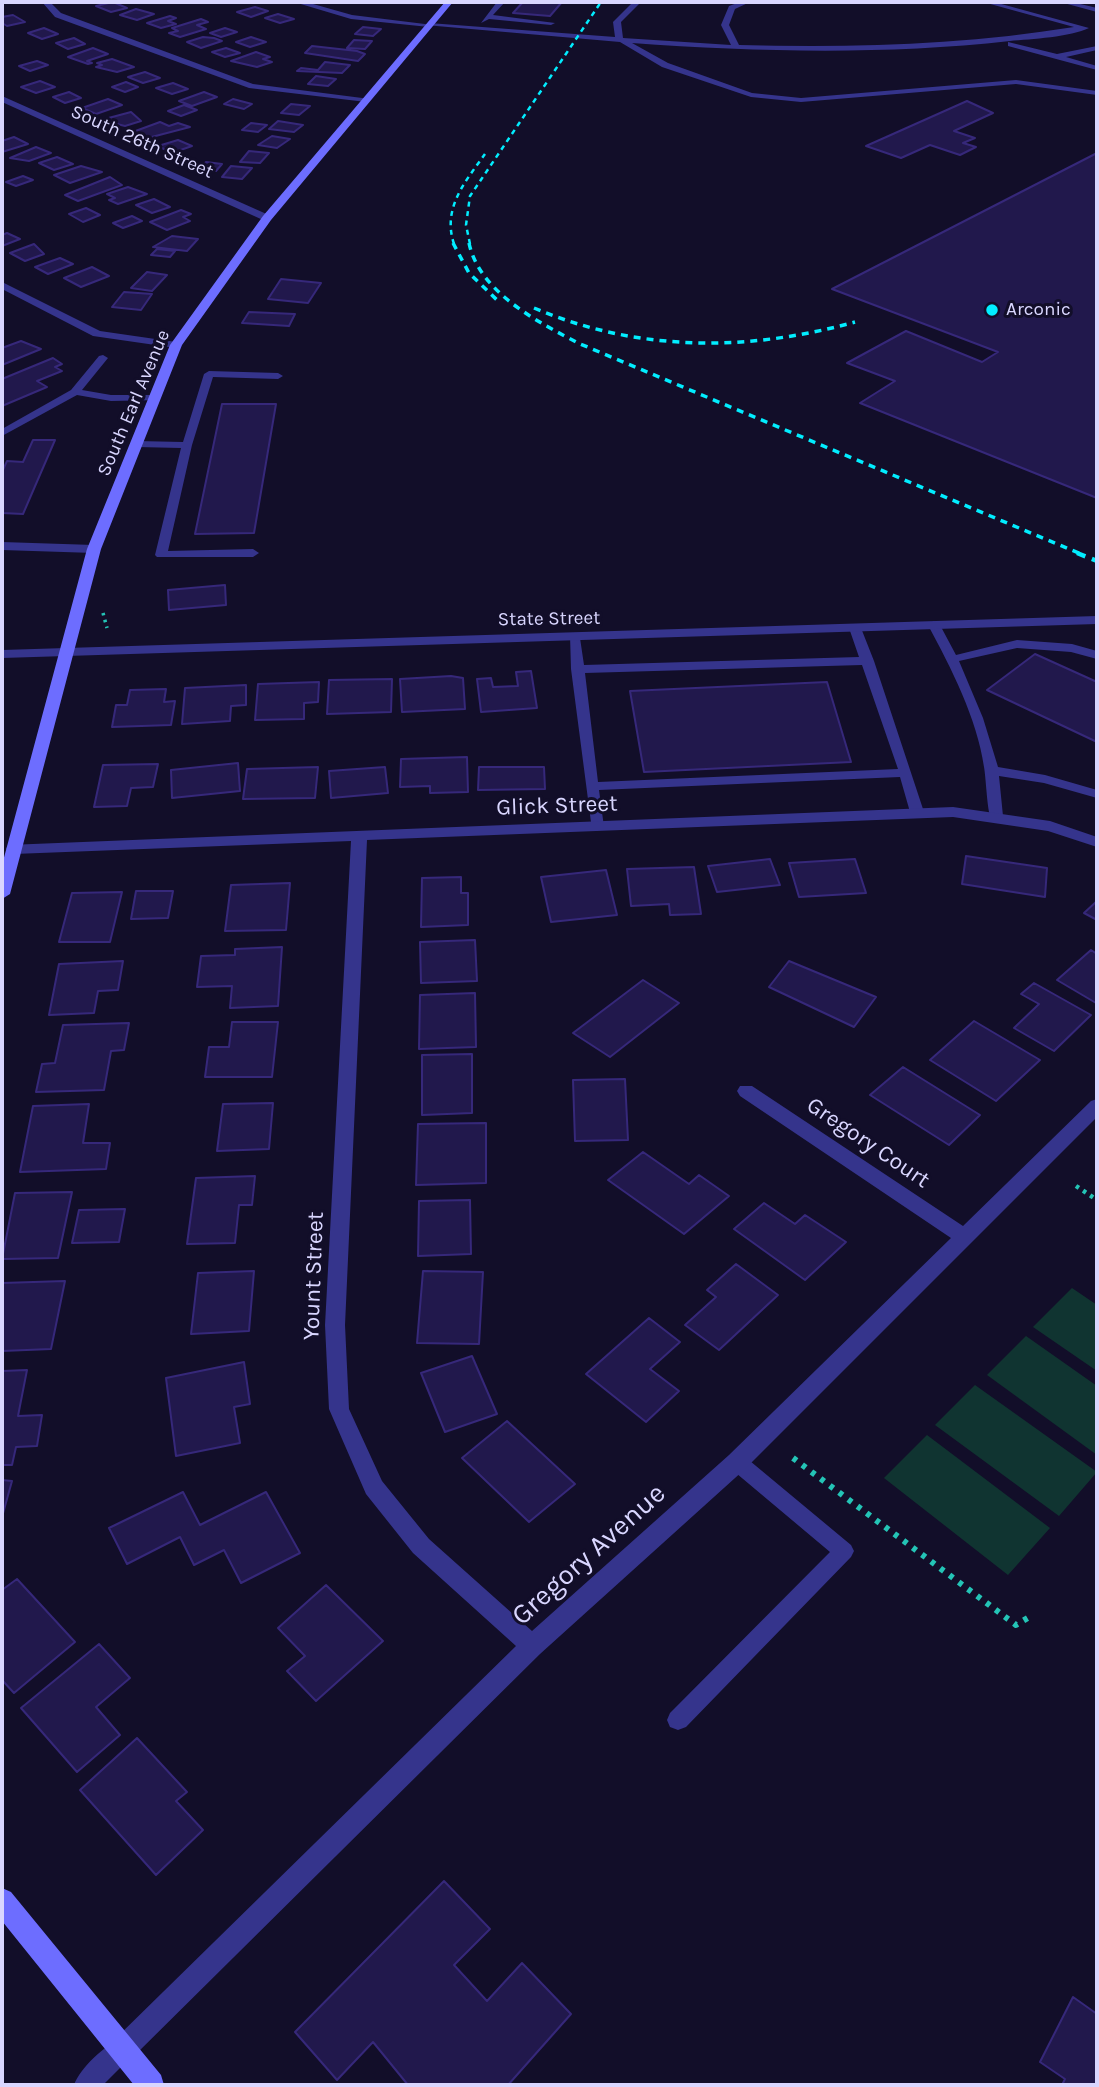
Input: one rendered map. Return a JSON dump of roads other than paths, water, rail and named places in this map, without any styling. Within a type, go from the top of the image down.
[{"type":"street","points":[[47,2],[58,15],[252,86],[366,99]]},
{"type":"street","points":[[298,2],[351,17],[429,25]]},
{"type":"street","name":"South Earl Avenue","points":[[2,894],[94,549],[176,345],[267,218],[449,2]]},
{"type":"street","name":"South 26th Street","points":[[2,99],[267,218]]},
{"type":"street","points":[[2,285],[97,334],[176,345]]},
{"type":"street","points":[[2,546],[94,549]]},
{"type":"street","name":"State Street","points":[[2,654],[1097,620]]},
{"type":"street","name":"Glick Street","points":[[14,849],[917,812],[996,816],[1050,826],[1097,842]]},
{"type":"street","name":"Yount Street","points":[[359,835],[335,1325],[339,1409],[374,1487],[421,1546],[532,1646]]},
{"type":"street","name":"Gregory Court","points":[[746,1091],[963,1236]]},
{"type":"street","name":"Gregory Avenue","points":[[122,2050],[532,1646],[737,1462],[1097,1106]]},
{"type":"street","points":[[2,1901],[151,2085]]},
{"type":"lane","points":[[478,28],[501,2]]},
{"type":"lane","points":[[619,40],[617,22],[637,2]]},
{"type":"lane","points":[[737,48],[725,25],[732,8],[746,2]]},
{"type":"lane","points":[[987,2],[1097,32]]},
{"type":"lane","points":[[1064,2],[1097,10]]},
{"type":"lane","points":[[487,17],[551,23]]},
{"type":"lane","points":[[429,25],[737,48],[1002,42],[1085,28]]},
{"type":"lane","points":[[619,40],[665,65],[751,95],[801,100],[1016,82],[1097,93]]},
{"type":"lane","points":[[1002,42],[1097,68]]},
{"type":"lane","points":[[1057,57],[1097,48]]},
{"type":"lane","points":[[2,433],[75,392],[103,358]]},
{"type":"lane","points":[[253,553],[161,555],[187,445],[209,374],[278,376]]},
{"type":"lane","points":[[75,392],[111,398],[155,398]]},
{"type":"lane","points":[[137,444],[187,445]]},
{"type":"lane","points":[[934,625],[953,659],[990,769],[998,799],[996,816]]},
{"type":"lane","points":[[855,628],[917,812]]},
{"type":"lane","points":[[574,638],[597,827]]},
{"type":"lane","points":[[953,659],[1017,644],[1072,648],[1097,656]]},
{"type":"lane","points":[[577,669],[868,661]]},
{"type":"lane","points":[[990,769],[1045,779],[1097,794]]},
{"type":"lane","points":[[593,786],[906,773]]},
{"type":"lane","points":[[678,1720],[844,1551],[737,1462]]},
{"type":"lane","points":[[86,2085],[122,2050]]},
{"type":"railway","points":[[470,244],[466,225],[470,196],[601,2]]},
{"type":"railway","points":[[454,244],[451,231],[453,207],[463,185],[485,154]]},
{"type":"railway","points":[[453,243],[469,273],[497,300]]},
{"type":"railway","points":[[469,243],[475,261],[497,291],[529,315],[578,343],[1081,554]]},
{"type":"railway","points":[[534,308],[613,333],[693,343],[774,339],[855,322]]},
{"type":"railway","points":[[1077,553],[1097,561]]},
{"type":"place","name":"Arconic","points":[[992,310]]}]
